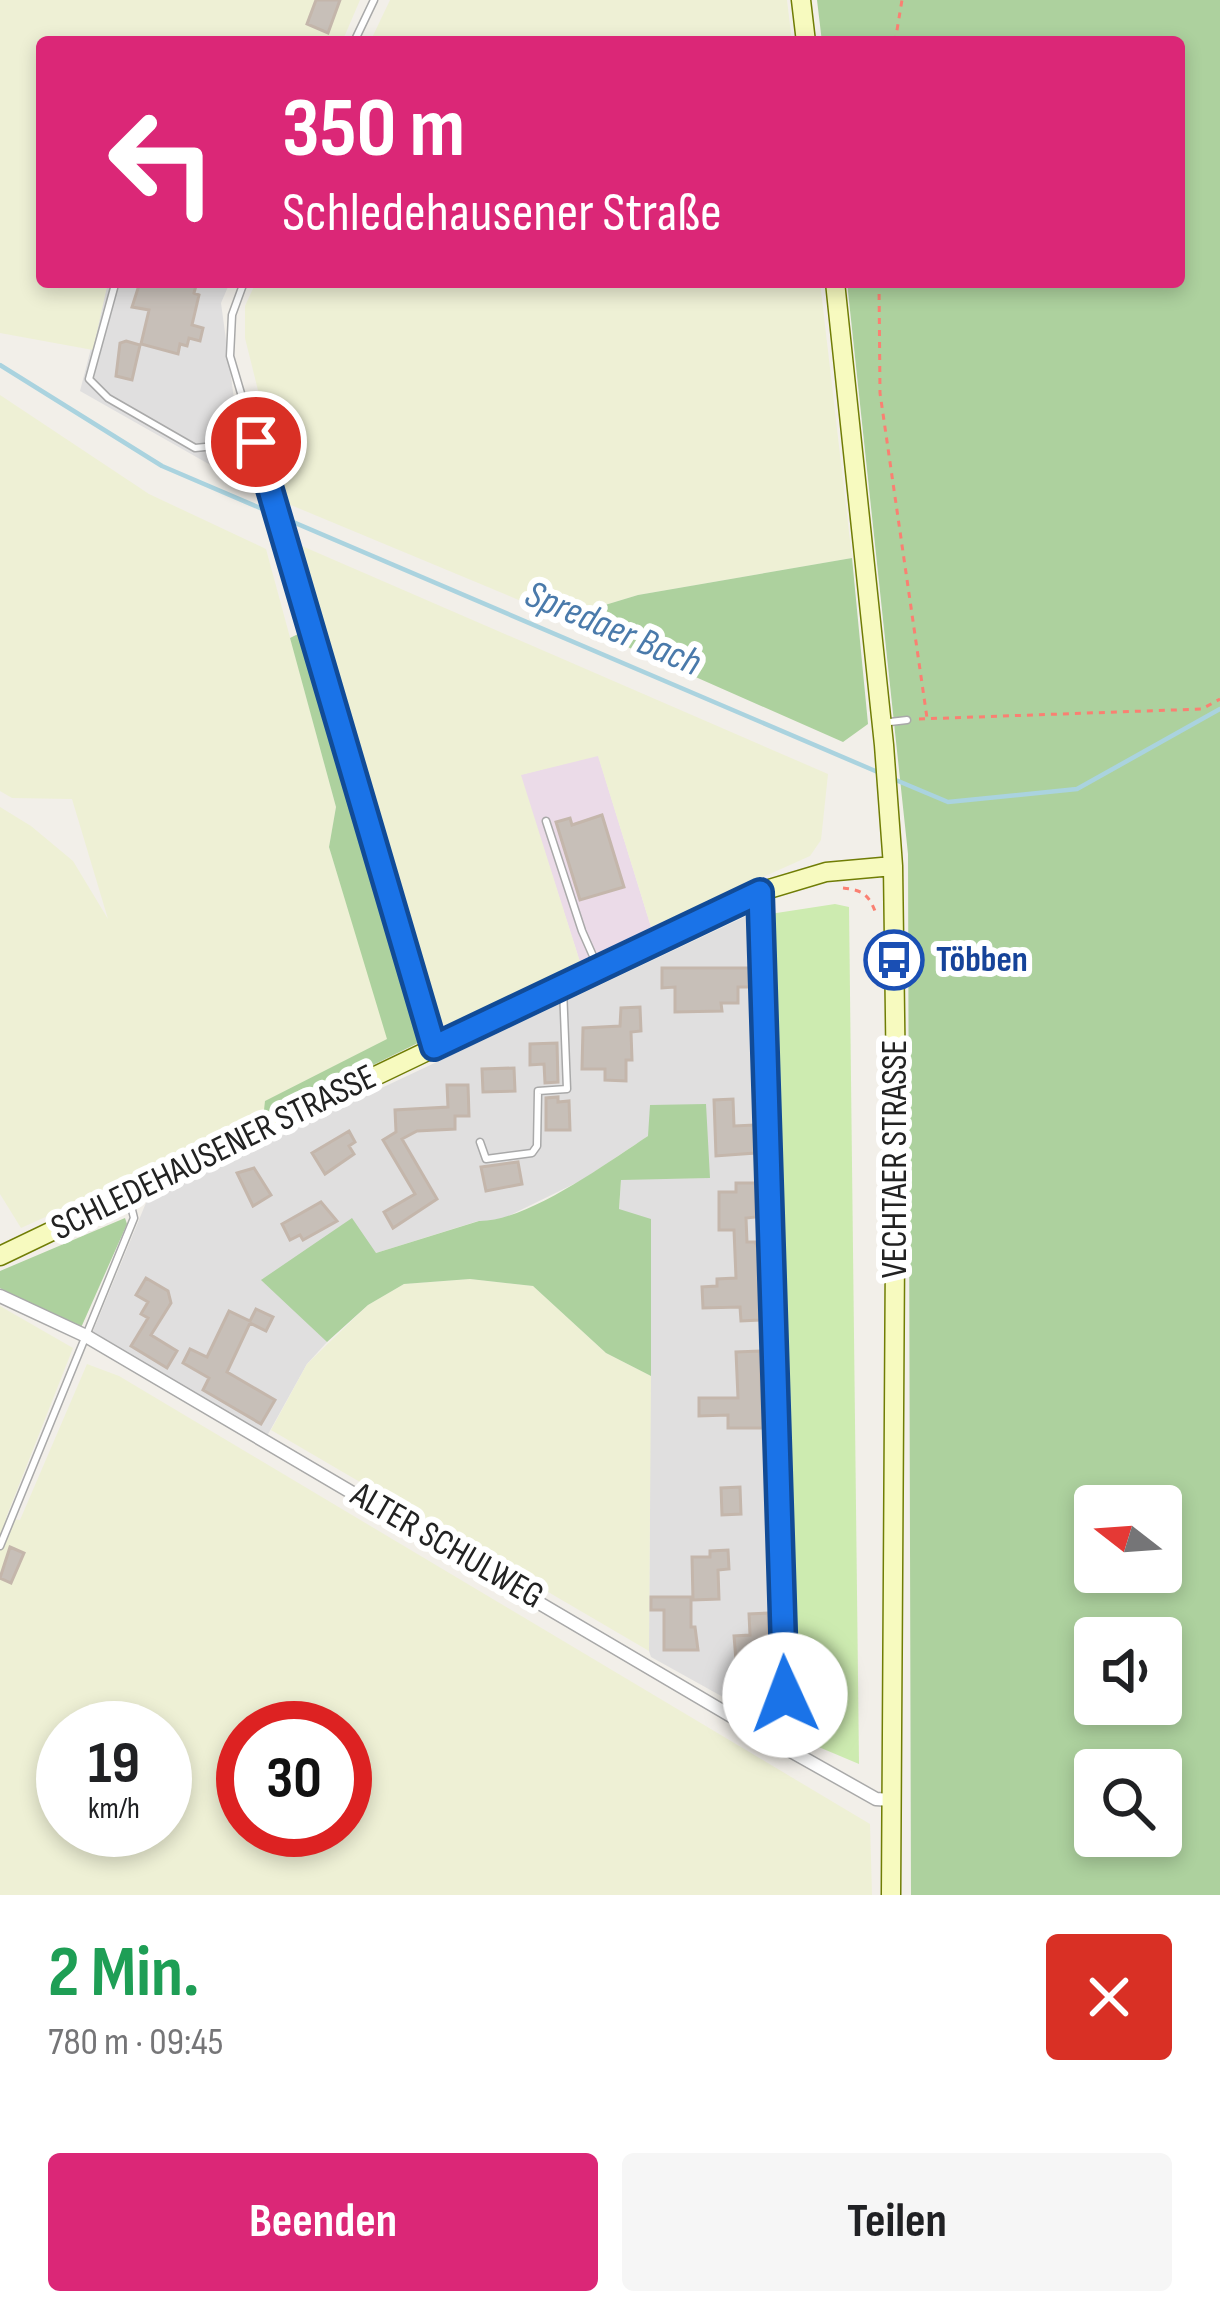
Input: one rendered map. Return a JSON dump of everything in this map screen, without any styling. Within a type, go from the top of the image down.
[{"type":"main road","points":[[801,0],[805,36]]},
{"type":"main road","name":"VECHTAER STRASSE","points":[[836,288],[884,746],[892,866],[896,1090],[891,1895]]},
{"type":"main road","name":"SCHLEDEHAUSENER STRASSE","points":[[0,1256],[760,892],[826,872],[892,866]]},
{"type":"street","points":[[760,892],[786,1731],[782,1746]]},
{"type":"street","name":"ALTER SCHULWEG","points":[[0,1295],[86,1336],[782,1746],[876,1798],[891,1799]]},
{"type":"lane","points":[[357,36],[374,0]]},
{"type":"lane","points":[[242,288],[232,315],[230,356],[435,1051]]},
{"type":"lane","points":[[114,289],[89,379],[108,398],[196,448],[256,442]]},
{"type":"lane","points":[[890,722],[907,720]]},
{"type":"lane","points":[[546,821],[598,968]]},
{"type":"lane","points":[[480,1142],[486,1159],[532,1153],[537,1146],[538,1091],[567,1089],[562,985]]},
{"type":"lane","points":[[0,1546],[134,1217],[127,1193]]},
{"type":"path","points":[[896,36],[902,0]]},
{"type":"path","points":[[879,288],[880,394],[927,718]]},
{"type":"path","points":[[907,720],[1202,709],[1220,698]]},
{"type":"shaded area","points":[[106,288],[227,288],[221,303],[251,488],[80,391]]},
{"type":"shaded area","points":[[598,755],[651,927],[580,962],[520,775]]},
{"type":"shaded area","points":[[770,905],[795,1737],[651,1657],[649,1651],[651,1220],[619,1210],[621,1179],[709,1178],[648,1136],[582,1180],[496,1222],[478,1221],[376,1253],[262,1279],[327,1342],[307,1364],[267,1436],[91,1336],[148,1198]]},
{"type":"green space","points":[[0,0],[360,0],[345,36],[36,36],[36,288],[107,288],[93,350],[0,333]]},
{"type":"green space","points":[[390,0],[787,0],[791,36],[373,36]]},
{"type":"green space","points":[[817,0],[1220,0],[1220,1895],[911,1895],[908,854],[848,288],[1185,288],[1185,36],[821,36]]},
{"type":"green space","points":[[253,288],[821,288],[852,558],[638,595],[562,618],[286,503],[245,338],[245,306]]},
{"type":"green space","points":[[0,395],[149,494],[266,549],[336,807],[329,847],[388,1039],[266,1101],[263,1119],[21,1228],[0,1194],[0,807],[73,861],[108,919],[72,799],[12,798],[0,791]]},
{"type":"green space","points":[[295,543],[828,774],[821,840],[810,856],[651,927],[598,756],[521,775],[580,962],[446,1026],[430,1012]]},
{"type":"green space","points":[[852,558],[868,724],[843,742],[562,618],[638,595]]},
{"type":"green space","points":[[302,632],[424,1040],[263,1119],[265,1101],[387,1039],[329,847],[336,807],[290,638]]},
{"type":"green space","points":[[835,904],[849,907],[859,1764],[795,1737],[770,914]]},
{"type":"green space","points":[[706,1104],[710,1178],[621,1180],[619,1209],[651,1219],[651,1376],[606,1353],[533,1286],[470,1279],[404,1284],[368,1305],[327,1342],[261,1280],[352,1218],[376,1253],[519,1212],[566,1189],[648,1136],[650,1105]]},
{"type":"green space","points":[[125,1218],[127,1224],[80,1330],[0,1288],[0,1271]]},
{"type":"green space","points":[[470,1279],[533,1286],[606,1353],[651,1376],[649,1651],[271,1430],[307,1364],[368,1305],[404,1284]]},
{"type":"green space","points":[[0,1306],[73,1348],[6,1518],[20,1520],[87,1364],[119,1376],[870,1824],[872,1895],[0,1895]]},
{"type":"building","points":[[316,0],[340,0],[328,33],[307,24]]},
{"type":"building","points":[[138,288],[195,288],[199,295],[192,325],[203,328],[200,341],[189,338],[187,346],[180,344],[178,354],[141,344],[149,310],[132,307]]},
{"type":"building","points":[[120,343],[140,345],[132,380],[116,376]]},
{"type":"building","points":[[602,815],[624,887],[580,900],[556,822],[570,818],[572,825]]},
{"type":"building","points":[[662,968],[751,968],[752,987],[738,987],[738,1003],[721,1003],[722,1011],[675,1012],[675,987],[662,988]]},
{"type":"building","points":[[640,1007],[641,1031],[631,1032],[632,1060],[626,1060],[626,1081],[605,1080],[605,1069],[582,1069],[583,1028],[620,1026],[621,1008]]},
{"type":"building","points":[[557,1043],[558,1082],[545,1083],[544,1064],[530,1065],[530,1044]]},
{"type":"building","points":[[514,1068],[515,1091],[483,1092],[482,1069]]},
{"type":"building","points":[[447,1085],[468,1085],[469,1116],[455,1116],[455,1129],[417,1131],[402,1139],[437,1199],[393,1228],[384,1212],[415,1194],[383,1140],[396,1132],[395,1110],[448,1107]]},
{"type":"building","points":[[558,1097],[558,1102],[569,1101],[570,1130],[546,1130],[546,1098]]},
{"type":"building","points":[[733,1099],[734,1126],[754,1125],[755,1153],[716,1156],[714,1100]]},
{"type":"building","points":[[349,1131],[354,1154],[325,1174],[312,1153]]},
{"type":"building","points":[[518,1162],[522,1184],[486,1191],[481,1167]]},
{"type":"building","points":[[254,1168],[271,1195],[253,1206],[237,1173]]},
{"type":"building","points":[[736,1183],[756,1183],[756,1217],[746,1218],[747,1242],[755,1242],[758,1249],[760,1320],[741,1321],[740,1307],[703,1308],[702,1287],[717,1286],[717,1279],[736,1278],[734,1230],[719,1230],[719,1192],[736,1192]]},
{"type":"building","points":[[321,1202],[337,1221],[303,1240],[300,1235],[290,1240],[282,1224]]},
{"type":"building","points":[[146,1278],[168,1291],[171,1303],[151,1335],[177,1351],[167,1368],[131,1346],[148,1318],[141,1314],[148,1302],[136,1295]]},
{"type":"building","points":[[256,1309],[273,1317],[266,1331],[250,1323],[227,1372],[275,1400],[261,1424],[203,1390],[209,1378],[183,1363],[190,1349],[207,1357],[229,1311],[250,1321]]},
{"type":"building","points":[[760,1351],[763,1428],[728,1428],[728,1415],[699,1416],[699,1398],[738,1398],[736,1352]]},
{"type":"building","points":[[740,1487],[741,1514],[722,1515],[721,1488]]},
{"type":"building","points":[[10,1547],[24,1553],[11,1583],[0,1578]]},
{"type":"building","points":[[728,1550],[729,1569],[718,1570],[719,1599],[693,1600],[692,1557]]},
{"type":"building","points":[[651,1597],[691,1597],[691,1627],[695,1627],[698,1650],[664,1650],[664,1610],[651,1610]]},
{"type":"building","points":[[768,1613],[769,1649],[753,1650],[751,1684],[738,1685],[734,1636],[750,1635],[749,1614]]},
{"type":"waterway","name":"Spredaer Bach","points":[[0,365],[162,466],[880,773]]},
{"type":"waterway","name":"Spredaer Bach","points":[[891,778],[948,802],[1077,789],[1220,709]]},
{"type":"place","name":"Többen","points":[[894,960]]},
{"type":"route","points":[[256,442],[434,1047],[760,892],[785,1695]]}]
